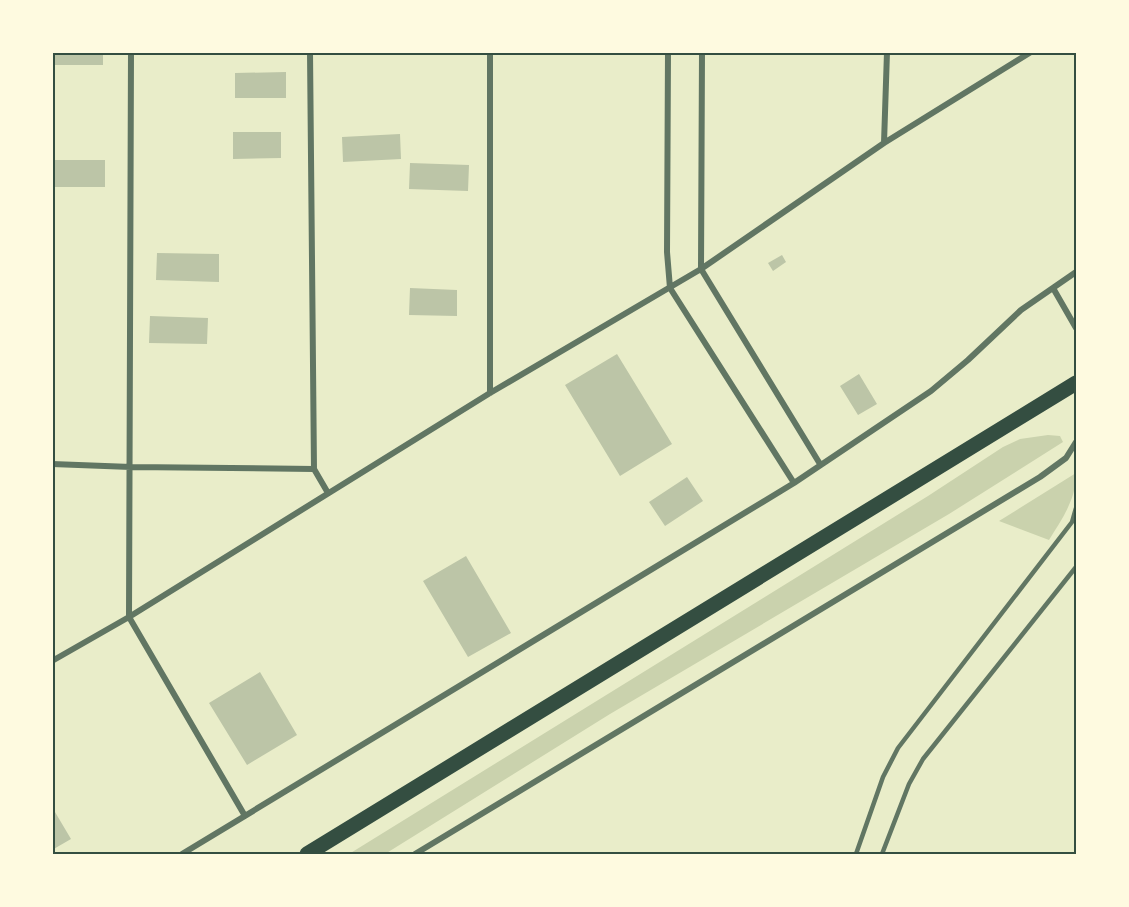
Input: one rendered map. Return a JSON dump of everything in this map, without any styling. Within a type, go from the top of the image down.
[{"type":"main road","points":[[307,855],[1076,387]]},
{"type":"street","points":[[131,52],[129,617],[245,816]]},
{"type":"street","points":[[310,52],[314,469],[328,493]]},
{"type":"street","points":[[490,52],[490,393]]},
{"type":"street","points":[[668,52],[667,252],[670,288],[794,483]]},
{"type":"street","points":[[702,52],[701,269],[820,465]]},
{"type":"street","points":[[884,143],[887,52]]},
{"type":"street","points":[[52,661],[129,617],[490,393],[701,269],[884,143],[1031,52]]},
{"type":"street","points":[[183,855],[794,483],[931,391],[1021,310],[1077,272]]},
{"type":"street","points":[[1053,288],[1077,328]]},
{"type":"street","points":[[415,855],[1040,477],[1066,458],[1077,442]]},
{"type":"street","points":[[52,464],[314,469]]},
{"type":"lane","points":[[856,855],[883,777],[898,748],[1072,522],[1076,512]]},
{"type":"lane","points":[[882,855],[909,784],[923,759],[1077,567]]},
{"type":"green space","points":[[1048,435],[1060,436],[1063,442],[949,514],[610,714],[385,854],[349,854],[928,496],[1003,447],[1020,439]]},
{"type":"green space","points":[[1076,473],[1071,500],[1049,540],[999,521]]},
{"type":"building","points":[[52,52],[103,52],[103,65],[52,65]]},
{"type":"building","points":[[286,72],[286,98],[235,98],[235,73]]},
{"type":"building","points":[[233,132],[281,132],[281,158],[233,159]]},
{"type":"building","points":[[400,134],[401,159],[343,162],[342,137]]},
{"type":"building","points":[[52,160],[105,160],[105,187],[52,187]]},
{"type":"building","points":[[410,163],[469,165],[468,191],[409,189]]},
{"type":"building","points":[[157,253],[219,254],[219,282],[156,280]]},
{"type":"building","points":[[782,255],[786,262],[773,271],[768,263]]},
{"type":"building","points":[[410,288],[457,290],[457,316],[409,315]]},
{"type":"building","points":[[150,316],[208,318],[207,344],[149,343]]},
{"type":"building","points":[[617,354],[672,444],[620,476],[565,385]]},
{"type":"building","points":[[859,374],[877,404],[858,415],[840,386]]},
{"type":"building","points":[[687,477],[703,501],[665,526],[649,502]]},
{"type":"building","points":[[466,556],[511,633],[468,657],[423,581]]},
{"type":"building","points":[[260,672],[297,735],[247,765],[209,703]]},
{"type":"building","points":[[52,807],[71,839],[52,850]]}]
